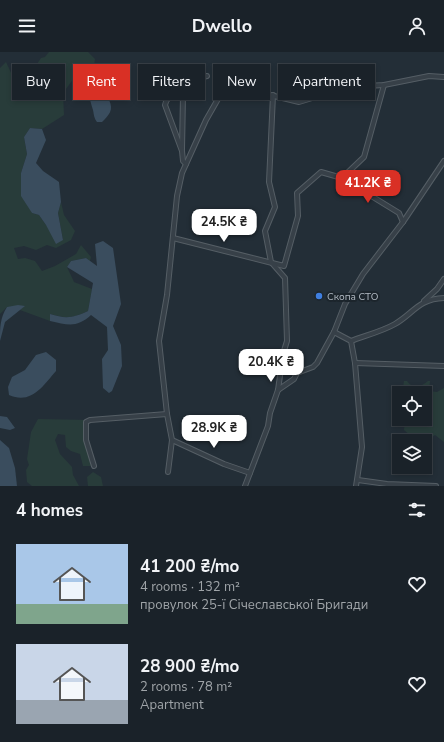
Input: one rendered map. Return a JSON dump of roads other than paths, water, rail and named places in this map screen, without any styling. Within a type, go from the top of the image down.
[{"type":"street","points":[[168,472],[172,440],[167,414],[159,341],[167,295],[177,196],[182,173],[206,120],[218,99],[223,93],[233,86],[299,102],[349,87],[384,85],[429,76],[444,78]]},
{"type":"street","points":[[342,178],[364,157],[384,85]]},
{"type":"street","points":[[245,486],[268,426],[270,413],[278,390],[283,354],[287,341],[285,278],[271,262],[265,231],[275,207],[269,182],[273,95]]},
{"type":"street","points":[[167,100],[165,105],[182,152]]},
{"type":"street","points":[[183,100],[182,152],[183,161],[186,164]]},
{"type":"street","points":[[278,390],[294,379],[297,373],[313,367],[317,363],[334,332],[345,304],[363,274],[403,222],[444,161]]},
{"type":"street","points":[[173,238],[284,266],[298,216],[297,193],[321,172],[342,178],[399,213],[403,222]]},
{"type":"street","points":[[334,332],[351,341],[395,324],[437,289],[444,279]]},
{"type":"street","points":[[422,302],[444,298]]},
{"type":"street","points":[[351,341],[355,363],[362,447],[356,486]]},
{"type":"street","points":[[355,363],[444,366]]},
{"type":"street","points":[[94,466],[86,440],[86,422],[90,420],[167,414]]},
{"type":"street","points":[[172,440],[224,464],[250,473]]},
{"type":"street","points":[[358,480],[436,486]]},
{"type":"water","points":[[109,100],[111,110],[109,115],[102,122],[97,122],[95,119],[91,101]]},
{"type":"water","points":[[30,128],[42,129],[46,140],[36,163],[43,171],[59,182],[61,202],[58,213],[63,240],[56,244],[39,215],[32,213],[21,196],[21,173],[27,154],[24,137]]},
{"type":"water","points":[[103,241],[113,248],[121,304],[113,326],[121,345],[122,366],[112,391],[109,393],[103,388],[102,359],[108,350],[107,327],[91,315],[77,324],[62,324],[50,321],[50,314],[61,317],[69,317],[88,311],[93,283],[67,267],[71,261],[86,258],[97,266],[95,244]]},
{"type":"water","points":[[18,305],[25,306],[5,322],[0,341],[1,323],[7,307]]},
{"type":"water","points":[[46,352],[56,360],[56,371],[41,388],[30,396],[24,398],[9,395],[8,387],[12,377],[25,370],[36,355]]},
{"type":"water","points":[[0,416],[7,417],[15,428],[10,430],[0,428]]},
{"type":"water","points":[[0,440],[9,448],[15,468],[17,486],[0,486]]},
{"type":"place","name":"Скопа СТО","points":[[319,296]]}]
